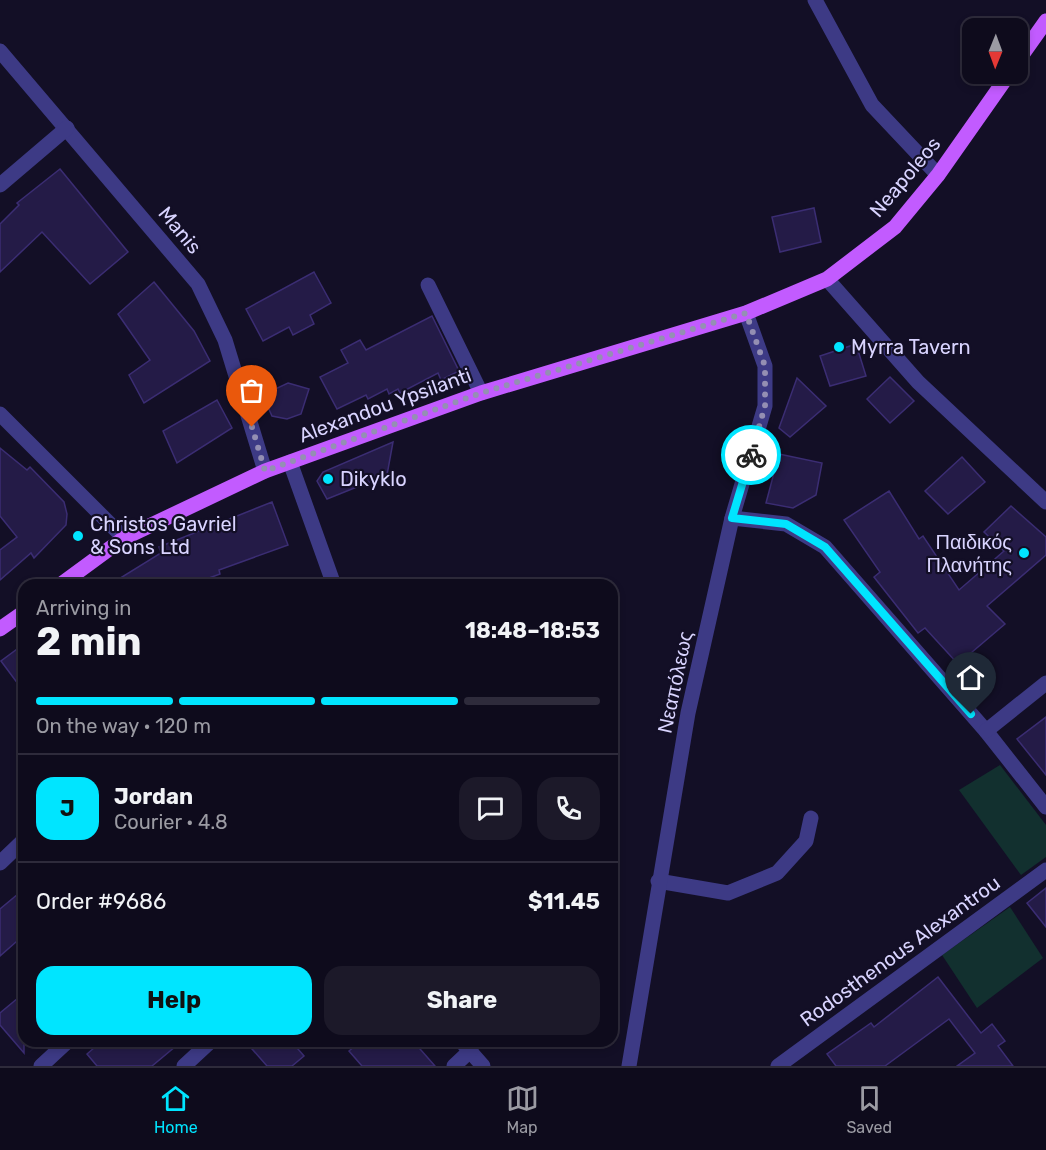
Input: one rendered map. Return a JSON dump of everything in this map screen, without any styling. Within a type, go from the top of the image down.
[{"type":"main road","points":[[1028,47],[1045,24]]},
{"type":"main road","name":"Neapoleos","points":[[746,313],[826,279],[895,227],[938,175],[1002,84]]},
{"type":"main road","name":"Alexandou Ypsilanti","points":[[68,579],[124,538],[265,471],[481,393],[746,313]]},
{"type":"main road","points":[[0,629],[18,616]]},
{"type":"street","points":[[815,0],[872,105],[938,175]]},
{"type":"street","name":"Manis","points":[[0,51],[198,284],[225,339],[265,471]]},
{"type":"street","points":[[0,185],[67,128]]},
{"type":"street","points":[[826,279],[918,382],[1046,502]]},
{"type":"street","points":[[428,285],[481,393]]},
{"type":"street","name":"Νεαπόλεως","points":[[629,1066],[658,881],[688,713],[732,518],[765,406],[765,366],[746,313]]},
{"type":"street","points":[[0,414],[124,538]]},
{"type":"street","points":[[290,462],[332,579]]},
{"type":"street","points":[[732,518],[786,524],[825,547],[986,731],[1046,807]]},
{"type":"street","points":[[986,731],[1046,683]]},
{"type":"street","points":[[658,881],[728,893],[777,873],[806,841],[811,818]]},
{"type":"street","points":[[0,863],[18,846]]},
{"type":"street","name":"Rodosthenous Alexantrou","points":[[778,1066],[1046,870]]},
{"type":"street","points":[[41,1066],[62,1047]]},
{"type":"street","points":[[184,1066],[205,1047]]},
{"type":"street","points":[[454,1066],[465,1047]]},
{"type":"street","points":[[467,1047],[483,1066]]},
{"type":"green space","points":[[1000,765],[1046,825],[1046,857],[1021,875],[959,790]]},
{"type":"green space","points":[[1010,907],[1043,958],[977,1008],[942,955]]},
{"type":"building","points":[[60,169],[128,252],[90,284],[42,232],[0,272],[0,224],[19,205],[17,203]]},
{"type":"building","points":[[814,208],[821,242],[780,252],[772,217]]},
{"type":"building","points":[[314,272],[331,303],[310,315],[314,324],[293,335],[289,327],[263,341],[246,309]]},
{"type":"building","points":[[154,282],[194,331],[210,361],[144,403],[129,375],[150,360],[118,314]]},
{"type":"building","points":[[432,316],[459,371],[441,380],[438,373],[400,393],[398,389],[389,394],[387,389],[368,399],[366,395],[337,409],[320,377],[348,363],[341,350],[360,340],[366,350]]},
{"type":"building","points":[[856,344],[866,376],[830,386],[820,356]]},
{"type":"building","points":[[890,377],[914,401],[890,423],[867,399]]},
{"type":"building","points":[[797,378],[826,406],[790,437],[779,428]]},
{"type":"building","points":[[288,383],[309,389],[301,414],[287,419],[272,416],[267,405],[273,390]]},
{"type":"building","points":[[217,400],[232,428],[177,463],[163,431]]},
{"type":"building","points":[[393,442],[387,475],[327,499],[317,481],[323,472]]},
{"type":"building","points":[[0,448],[27,470],[30,467],[64,502],[67,514],[66,525],[34,558],[31,553],[0,580],[0,550],[17,537],[0,516]]},
{"type":"building","points":[[779,454],[822,463],[816,495],[793,508],[766,503]]},
{"type":"building","points":[[962,457],[985,482],[948,514],[925,491]]},
{"type":"building","points":[[889,491],[919,539],[923,536],[959,590],[1004,551],[984,532],[1011,506],[1046,537],[1046,555],[987,606],[1005,624],[958,664],[925,628],[918,633],[874,577],[880,572],[844,520]]},
{"type":"building","points":[[272,502],[288,545],[219,570],[220,574],[206,579],[119,579],[161,553],[159,547]]},
{"type":"building","points":[[18,648],[18,684],[1,661]]},
{"type":"building","points":[[1046,717],[1046,775],[1017,739]]},
{"type":"building","points":[[1046,888],[1046,927],[1027,903]]},
{"type":"building","points":[[18,894],[18,940],[0,956],[0,909]]},
{"type":"building","points":[[938,977],[981,1033],[992,1024],[1005,1041],[998,1046],[1013,1066],[957,1066],[975,1053],[949,1019],[885,1066],[836,1066],[827,1054],[871,1023],[874,1027]]},
{"type":"building","points":[[18,998],[18,1046],[0,1025],[0,1013]]},
{"type":"building","points":[[95,1047],[175,1047],[152,1066],[97,1066],[87,1054]]},
{"type":"building","points":[[250,1047],[296,1047],[304,1056],[292,1066],[267,1066]]},
{"type":"building","points":[[354,1047],[418,1047],[435,1066],[362,1066],[349,1051]]},
{"type":"way so far","points":[[252,427],[265,471],[481,393],[746,313],[765,366],[765,406],[751,455]]},
{"type":"place","name":"Myrra Tavern","points":[[839,347]]},
{"type":"place","name":"Dikyklo","points":[[328,479]]},
{"type":"place","name":"Christos Gavriel & Sons Ltd","points":[[78,536]]},
{"type":"place","name":"Παιδικός Πλανήτης","points":[[1024,553]]},
{"type":"route","points":[[751,455],[732,518],[786,524],[825,547],[971,714]]}]
